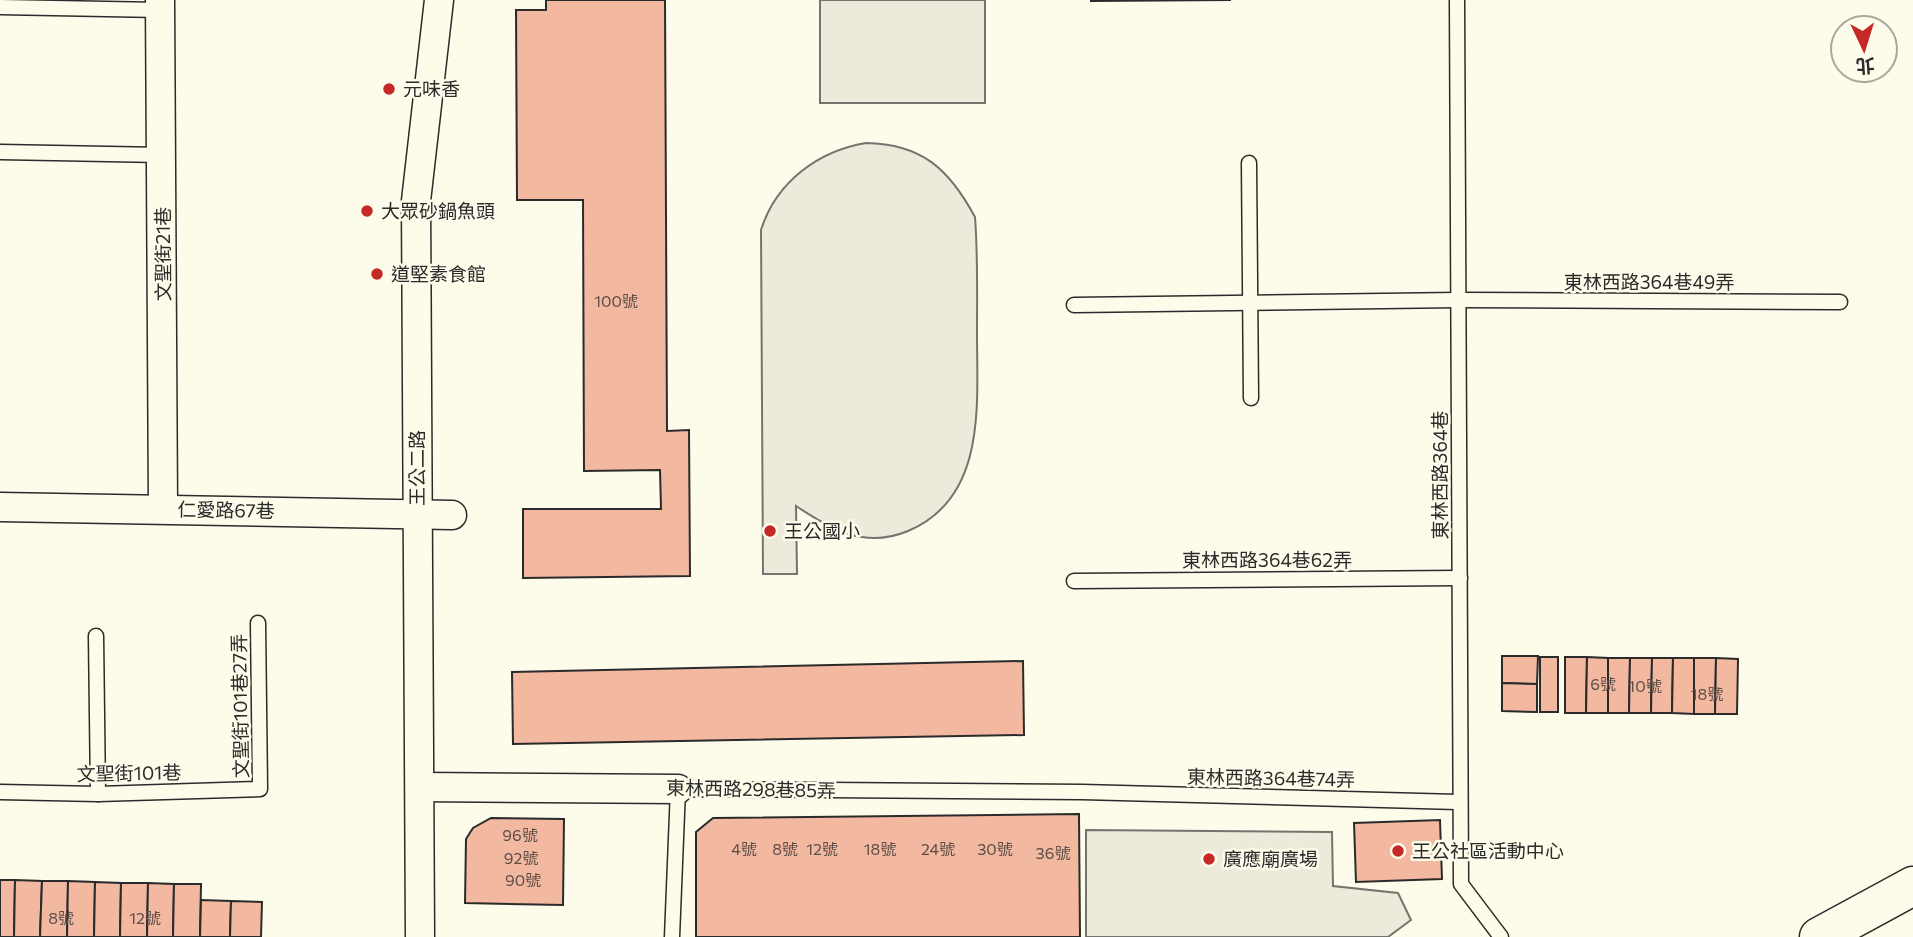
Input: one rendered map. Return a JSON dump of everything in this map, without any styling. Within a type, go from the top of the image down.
[{"type":"street","name":"王公二路","points":[[420,937],[415,201],[439,0]]},
{"type":"street","name":"文聖街21巷","points":[[160,5],[163,509]]},
{"type":"street","name":"仁愛路67巷","points":[[0,507],[417,512],[452,515]]},
{"type":"street","name":"東林西路298巷85弄","points":[[420,787],[678,789]]},
{"type":"street","points":[[1819,937],[1913,886]]},
{"type":"lane","name":"東林西路364巷","points":[[1457,0],[1460,578],[1458,802],[1461,884],[1501,937]]},
{"type":"lane","points":[[0,8],[160,5]]},
{"type":"lane","points":[[0,152],[162,155]]},
{"type":"lane","points":[[1249,163],[1251,398]]},
{"type":"lane","name":"東林西路364巷49弄","points":[[1074,305],[1458,300],[1840,302]]},
{"type":"lane","name":"東林西路364巷62弄","points":[[1074,581],[1460,578]]},
{"type":"lane","name":"文聖街101巷27弄","points":[[258,623],[260,789]]},
{"type":"lane","points":[[96,636],[98,794]]},
{"type":"lane","name":"文聖街101巷","points":[[0,792],[98,794],[260,789]]},
{"type":"lane","points":[[672,937],[678,789]]},
{"type":"lane","name":"東林西路298巷85弄","points":[[678,789],[1082,792]]},
{"type":"lane","name":"東林西路364巷74弄","points":[[1082,792],[1458,802]]},
{"type":"shaded area","points":[[820,0],[985,0],[985,103],[820,103]]},
{"type":"shaded area","points":[[866,143],[903,148],[932,162],[955,185],[975,217],[977,390],[972,446],[965,473],[952,496],[934,516],[908,531],[877,538],[849,534],[823,523],[796,506],[797,574],[763,574],[761,230],[777,197],[801,172],[831,153]]},
{"type":"shaded area","name":"廣應廟廣場","points":[[1086,830],[1332,832],[1333,886],[1398,893],[1411,920],[1388,937],[1086,937]]},
{"type":"building","points":[[546,0],[665,0],[667,431],[689,430],[690,576],[523,578],[523,509],[661,509],[660,470],[584,471],[583,200],[517,200],[516,10],[546,10]]},
{"type":"building","points":[[1091,0],[1231,0],[1091,1]]},
{"type":"building","points":[[1502,656],[1538,656],[1537,684],[1502,683]]},
{"type":"building","points":[[1540,657],[1558,657],[1558,712],[1540,712]]},
{"type":"building","points":[[1565,657],[1587,657],[1586,713],[1565,713]]},
{"type":"building","points":[[1587,657],[1608,658],[1608,713],[1586,713]]},
{"type":"building","points":[[1608,658],[1630,658],[1629,713],[1608,713]]},
{"type":"building","points":[[1630,658],[1652,658],[1651,713],[1629,713]]},
{"type":"building","points":[[1652,658],[1673,658],[1672,713],[1651,713]]},
{"type":"building","points":[[1673,658],[1694,658],[1694,714],[1672,713]]},
{"type":"building","points":[[1694,658],[1716,658],[1715,714],[1694,714]]},
{"type":"building","points":[[1716,658],[1738,659],[1737,714],[1715,714]]},
{"type":"building","points":[[1023,661],[1024,735],[513,744],[512,672]]},
{"type":"building","points":[[1502,683],[1537,684],[1537,712],[1502,711]]},
{"type":"building","points":[[1079,814],[1080,937],[696,937],[696,832],[713,818]]},
{"type":"building","points":[[491,818],[564,819],[563,905],[465,903],[466,839],[473,828]]},
{"type":"building","name":"王公社區活動中心","points":[[1440,820],[1442,879],[1356,882],[1354,823]]},
{"type":"building","points":[[0,880],[15,880],[14,937],[0,937]]},
{"type":"building","points":[[15,880],[42,881],[40,937],[14,937]]},
{"type":"building","points":[[42,881],[68,881],[67,937],[40,937]]},
{"type":"building","points":[[68,881],[95,882],[94,937],[67,937]]},
{"type":"building","points":[[95,882],[121,883],[120,937],[94,937]]},
{"type":"building","points":[[121,883],[148,883],[147,937],[120,937]]},
{"type":"building","points":[[148,883],[174,884],[173,937],[147,937]]},
{"type":"building","points":[[174,884],[201,884],[200,937],[173,937]]},
{"type":"building","points":[[201,900],[231,901],[230,937],[200,937]]},
{"type":"building","points":[[231,901],[262,902],[261,937],[230,937]]},
{"type":"place","name":"元味香","points":[[389,89]]},
{"type":"place","name":"大眾砂鍋魚頭","points":[[367,211]]},
{"type":"place","name":"道堅素食館","points":[[377,274]]},
{"type":"place","name":"王公國小","points":[[770,531]]},
{"type":"place","name":"王公社區活動中心","points":[[1398,851]]},
{"type":"place","name":"廣應廟廣場","points":[[1209,859]]}]
